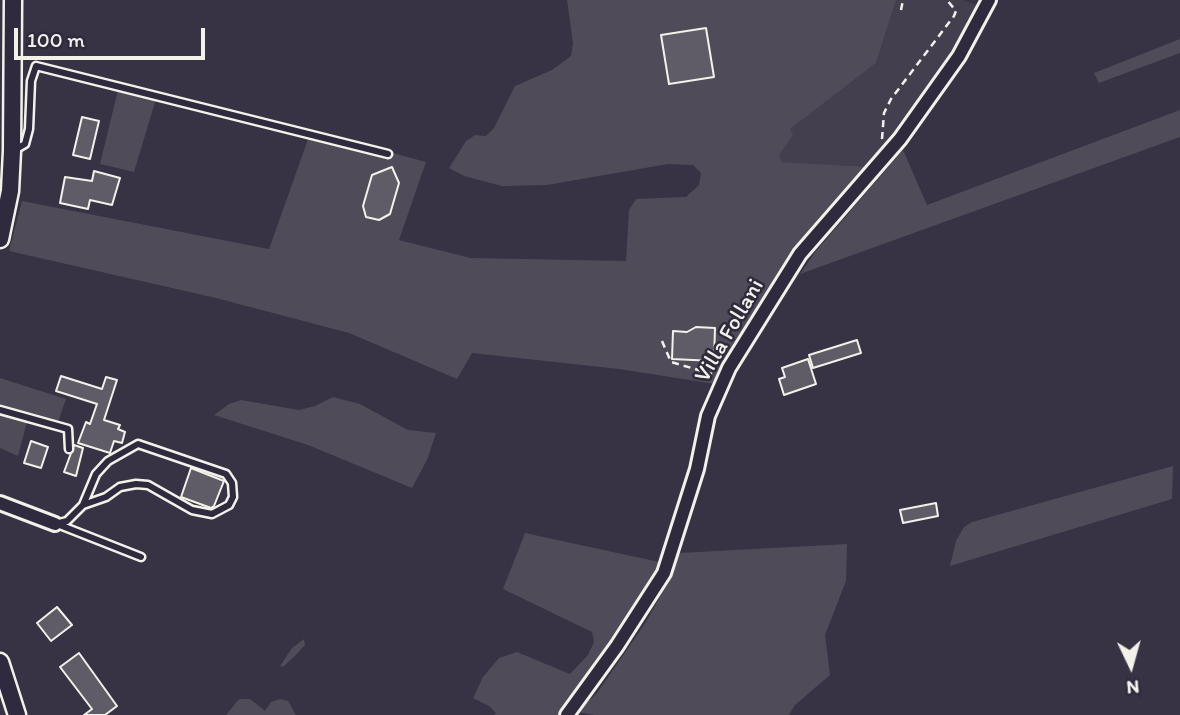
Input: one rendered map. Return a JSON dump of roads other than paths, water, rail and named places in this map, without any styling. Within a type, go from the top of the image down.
[{"type":"main road","points":[[0,239],[10,191],[13,0]]},
{"type":"main road","points":[[0,663],[17,715]]},
{"type":"street","name":"Villa Follani","points":[[567,715],[617,646],[664,573],[696,469],[708,416],[726,375],[800,254],[889,151],[959,56],[989,0]]},
{"type":"street","points":[[0,503],[55,524]]},
{"type":"lane","points":[[12,151],[25,144],[29,129],[31,81],[36,66],[387,154]]},
{"type":"lane","points":[[0,410],[68,429],[69,449]]},
{"type":"lane","points":[[55,524],[67,521],[83,505],[96,474],[108,461],[138,444],[226,474],[232,483],[233,497],[229,505],[212,514],[192,510],[148,485],[136,484],[120,487],[106,497],[83,505]]},
{"type":"lane","points":[[55,524],[141,557]]}]
